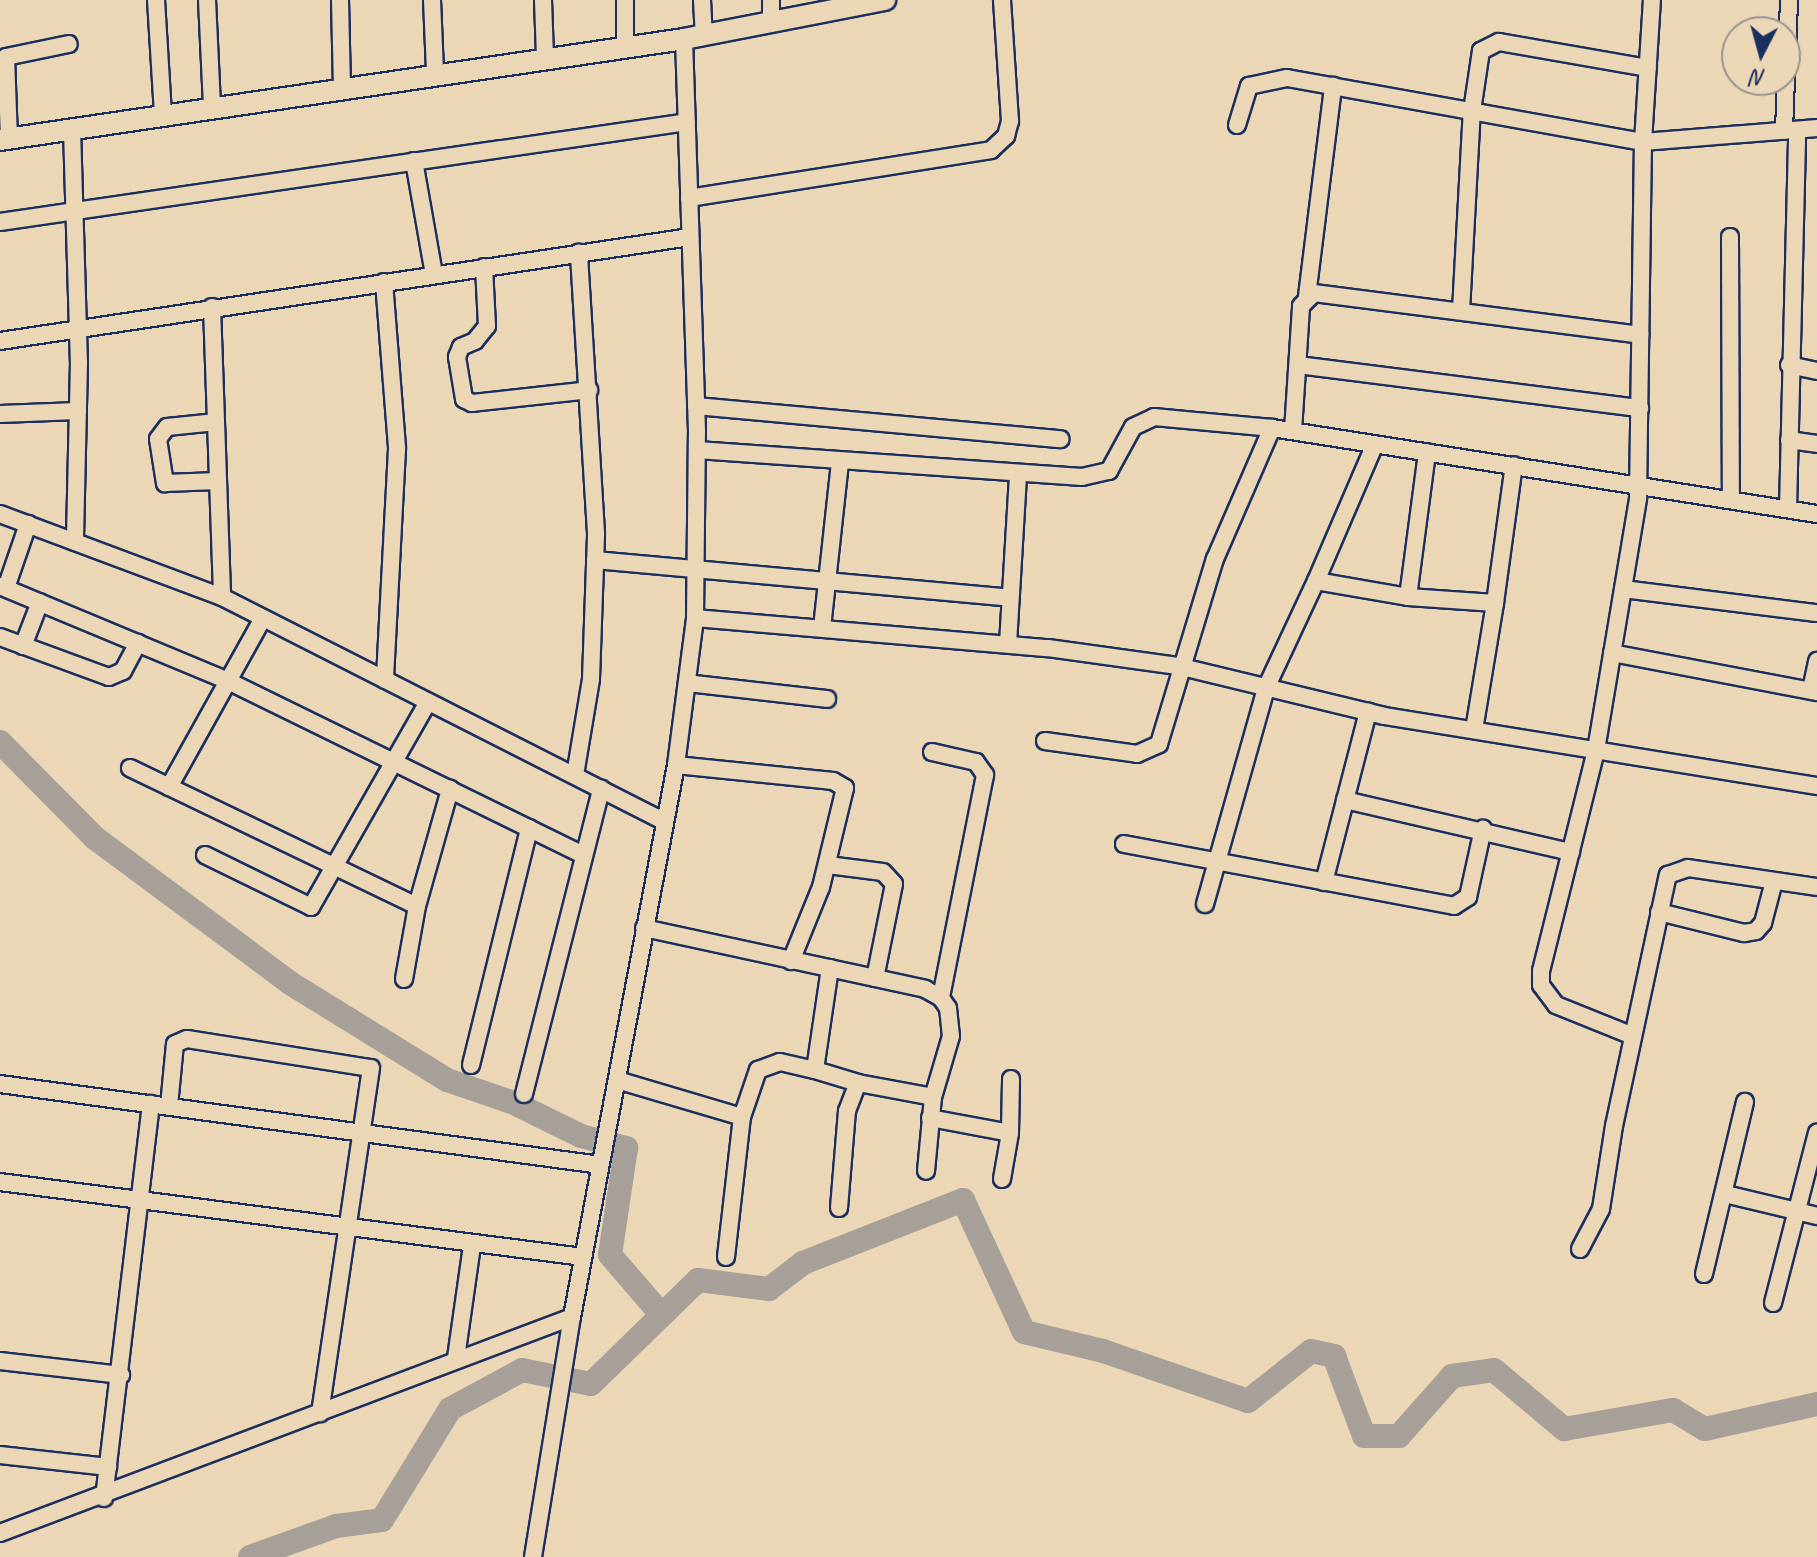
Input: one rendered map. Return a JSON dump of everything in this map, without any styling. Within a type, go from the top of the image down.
[{"type":"main road","points":[[5,140],[545,56],[694,37],[771,9],[881,0]]},
{"type":"street","points":[[156,0],[163,116]]},
{"type":"street","points":[[207,0],[212,108]]},
{"type":"street","points":[[340,0],[342,88]]},
{"type":"street","points":[[432,0],[435,73]]},
{"type":"street","points":[[543,0],[545,56]]},
{"type":"street","points":[[625,0],[625,46]]},
{"type":"street","points":[[533,1557],[572,1317],[663,821],[676,765],[695,618],[697,450],[687,122],[694,37],[702,0]]},
{"type":"street","points":[[689,198],[991,150],[1006,136],[1010,121],[1002,0]]},
{"type":"street","points":[[1633,1036],[1556,1005],[1541,985],[1596,750],[1639,484],[1643,142],[1652,0]]},
{"type":"street","points":[[1788,509],[1789,0]]},
{"type":"street","points":[[1461,311],[1472,111],[1479,57],[1492,43],[1648,68]]},
{"type":"street","points":[[5,140],[6,57],[69,44]]},
{"type":"street","points":[[1237,125],[1246,91],[1259,81],[1287,78],[1643,142],[1817,128]]},
{"type":"street","points":[[1293,431],[1301,306],[1307,296],[1333,86]]},
{"type":"street","points":[[0,222],[687,122]]},
{"type":"street","points":[[72,129],[79,327],[75,542]]},
{"type":"street","points":[[414,161],[434,275]]},
{"type":"street","points":[[0,341],[690,237]]},
{"type":"street","points":[[1730,237],[1731,500]]},
{"type":"street","points":[[575,775],[591,679],[595,560],[589,390],[579,253]]},
{"type":"street","points":[[484,267],[487,326],[475,341],[461,347],[457,357],[464,399],[472,403],[589,390]]},
{"type":"street","points":[[384,282],[397,449],[385,680]]},
{"type":"street","points":[[1307,296],[1323,292],[1640,335]]},
{"type":"street","points":[[212,307],[222,597]]},
{"type":"street","points":[[1298,365],[1640,408]]},
{"type":"street","points":[[1789,365],[1817,371]]},
{"type":"street","points":[[696,406],[1061,439]]},
{"type":"street","points":[[0,414],[78,411]]},
{"type":"street","points":[[697,450],[1018,475],[1082,477],[1109,471],[1133,427],[1154,417],[1293,431],[1817,514]]},
{"type":"street","points":[[216,422],[167,427],[158,439],[165,483],[218,481]]},
{"type":"street","points":[[1045,741],[1137,754],[1154,749],[1162,735],[1178,666],[1215,559],[1272,428]]},
{"type":"street","points":[[1789,440],[1817,444]]},
{"type":"street","points":[[1205,904],[1266,688],[1375,444]]},
{"type":"street","points":[[1408,597],[1427,452]]},
{"type":"street","points":[[822,628],[840,461]]},
{"type":"street","points":[[1474,730],[1514,465]]},
{"type":"street","points":[[1008,644],[1018,475]]},
{"type":"street","points":[[0,514],[222,597],[663,821]]},
{"type":"street","points":[[28,524],[3,587],[226,680],[581,854]]},
{"type":"street","points":[[595,560],[695,572],[1010,598]]},
{"type":"street","points":[[1316,581],[1408,597],[1495,603]]},
{"type":"street","points":[[1623,589],[1817,613]]},
{"type":"street","points":[[23,646],[40,602]]},
{"type":"street","points":[[169,787],[263,618]]},
{"type":"street","points":[[695,618],[1040,647],[1178,666],[1368,712],[1817,786]]},
{"type":"street","points":[[0,637],[109,677],[123,671],[138,643]]},
{"type":"street","points":[[1612,653],[1814,691],[1817,661]]},
{"type":"street","points":[[687,683],[827,699]]},
{"type":"street","points":[[205,855],[304,907],[315,903],[428,702]]},
{"type":"street","points":[[1324,882],[1368,712]]},
{"type":"street","points":[[932,752],[980,764],[985,775],[941,998]]},
{"type":"street","points":[[676,765],[842,784],[846,801],[828,865],[791,961]]},
{"type":"street","points":[[130,768],[417,906]]},
{"type":"street","points":[[404,979],[417,906],[450,789]]},
{"type":"street","points":[[524,1094],[581,854],[601,789]]},
{"type":"street","points":[[1345,800],[1483,829],[1571,852]]},
{"type":"street","points":[[471,1065],[529,828]]},
{"type":"street","points":[[1124,844],[1460,905],[1468,897],[1483,829]]},
{"type":"street","points":[[828,865],[883,872],[894,884],[875,978]]},
{"type":"street","points":[[1580,1249],[1601,1209],[1664,883],[1680,869],[1817,887]]},
{"type":"street","points":[[1659,912],[1744,933],[1756,931],[1763,923],[1774,881]]},
{"type":"street","points":[[644,928],[875,978],[941,998],[948,1008],[951,1036],[933,1097],[926,1171]]},
{"type":"street","points":[[815,1070],[830,968]]},
{"type":"street","points":[[169,1106],[175,1044],[187,1039],[367,1064],[372,1074],[366,1132],[320,1413]]},
{"type":"street","points":[[726,1257],[742,1117],[764,1065],[780,1062],[858,1083],[933,1097]]},
{"type":"street","points":[[1002,1179],[1010,1133],[1011,1079]]},
{"type":"street","points":[[617,1080],[742,1117]]},
{"type":"street","points":[[839,1208],[847,1111],[858,1083]]},
{"type":"street","points":[[0,1084],[366,1132],[603,1157]]},
{"type":"street","points":[[1704,1274],[1745,1102]]},
{"type":"street","points":[[104,1498],[151,1104]]},
{"type":"street","points":[[930,1118],[1010,1133]]},
{"type":"street","points":[[1773,1303],[1817,1133]]},
{"type":"street","points":[[0,1182],[583,1257]]},
{"type":"street","points":[[1725,1194],[1817,1216]]},
{"type":"street","points":[[456,1358],[472,1245]]},
{"type":"street","points":[[0,1533],[104,1498],[456,1358],[572,1317]]},
{"type":"street","points":[[0,1361],[121,1375]]},
{"type":"street","points":[[0,1455],[108,1467]]},
{"type":"waterway","points":[[0,742],[95,838],[290,983],[447,1080],[514,1103],[581,1136],[626,1148],[610,1255],[660,1313]]},
{"type":"waterway","points":[[250,1557],[336,1526],[382,1520],[450,1409],[522,1370],[591,1384],[698,1280],[769,1289],[803,1263],[963,1200],[1024,1332],[1103,1351],[1248,1401],[1311,1351],[1334,1356],[1364,1436],[1399,1436],[1452,1376],[1494,1370],[1564,1429],[1673,1410],[1705,1429],[1817,1404]]}]
